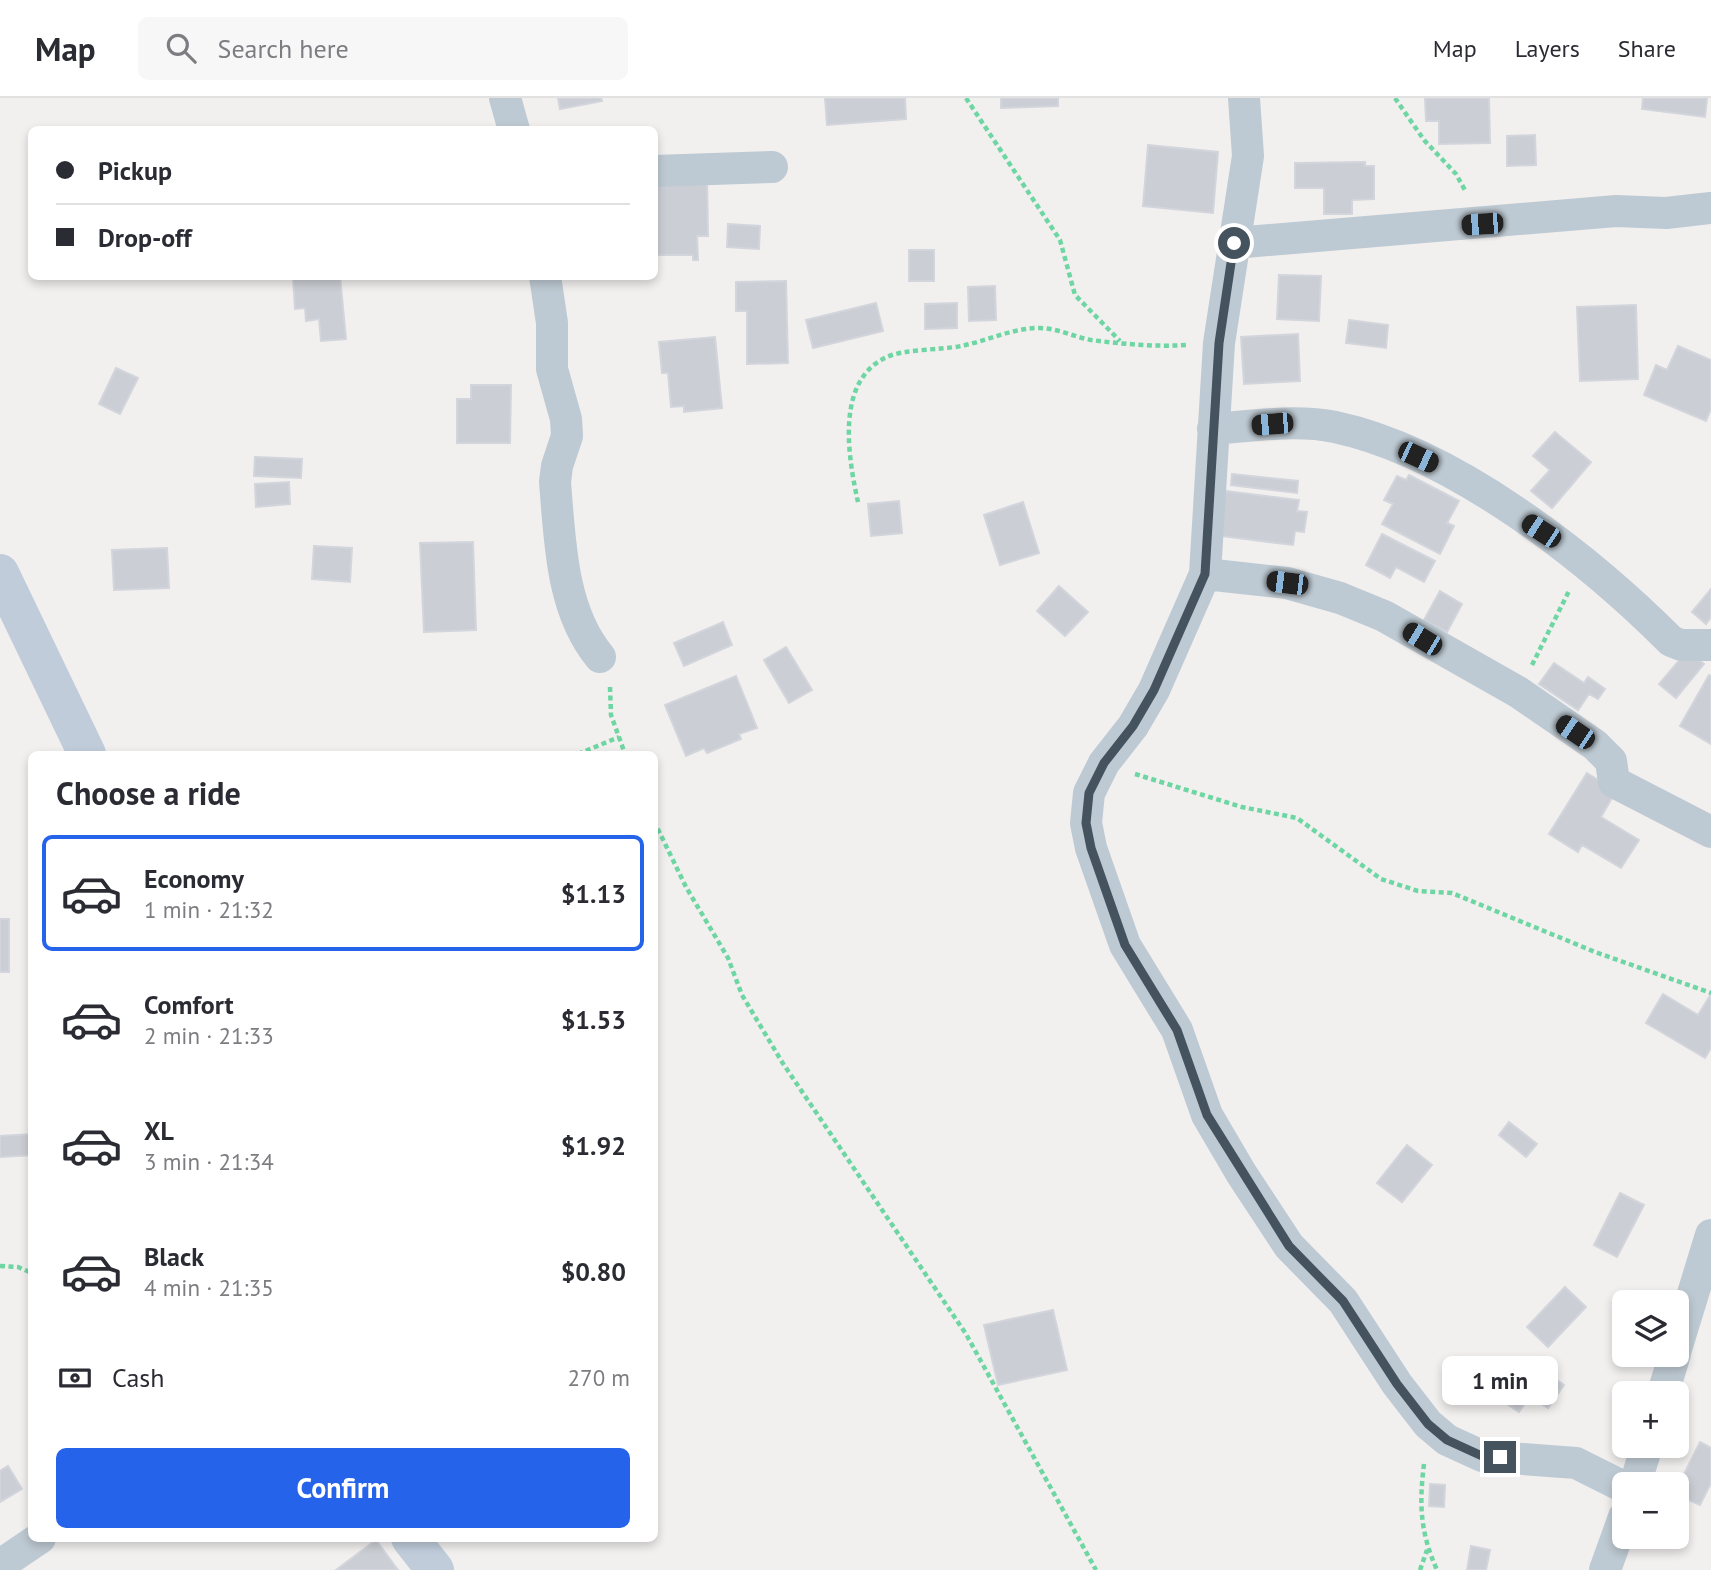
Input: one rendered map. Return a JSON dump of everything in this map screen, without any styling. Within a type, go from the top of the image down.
[{"type":"street","points":[[505,98],[513,126]]},
{"type":"street","points":[[1244,98],[1248,156],[1219,343],[1205,574],[1154,690],[1133,726],[1104,763],[1089,793],[1086,823],[1091,848],[1125,945],[1177,1030],[1207,1115],[1289,1246],[1343,1301],[1397,1384],[1428,1424],[1447,1440],[1482,1456],[1576,1463],[1612,1481]]},
{"type":"street","points":[[658,171],[772,167]]},
{"type":"street","points":[[1234,243],[1616,211],[1666,213],[1711,208]]},
{"type":"street","points":[[546,280],[552,323],[552,369],[566,419],[567,436],[557,466],[555,482],[566,582],[589,643],[600,657]]},
{"type":"street","points":[[1213,429],[1272,424],[1332,427],[1384,440],[1496,501],[1590,567],[1671,641],[1681,645],[1711,645]]},
{"type":"street","points":[[0,573],[86,751]]},
{"type":"street","points":[[1205,574],[1287,583],[1340,598],[1384,616],[1518,692],[1608,755],[1614,782],[1711,832]]},
{"type":"street","points":[[1689,1307],[1711,1236]]},
{"type":"street","points":[[0,1565],[34,1542]]},
{"type":"street","points":[[413,1542],[435,1570]]},
{"type":"street","points":[[1605,1570],[1613,1549]]},
{"type":"path","points":[[966,98],[1060,240],[1075,295],[1121,342]]},
{"type":"path","points":[[1395,98],[1424,140],[1456,174],[1482,224]]},
{"type":"path","points":[[858,502],[848,433],[855,395],[868,369],[889,356],[968,345],[1016,330],[1040,328],[1089,340],[1172,346],[1219,343]]},
{"type":"path","points":[[1518,692],[1568,592],[1590,567]]},
{"type":"path","points":[[600,657],[606,670],[611,715],[624,751]]},
{"type":"path","points":[[585,751],[619,737]]},
{"type":"path","points":[[1104,763],[1163,785],[1297,818],[1381,878],[1418,891],[1452,893],[1595,952],[1711,993]]},
{"type":"path","points":[[658,829],[686,887],[728,958],[742,995],[782,1062],[966,1334],[1096,1570]]},
{"type":"path","points":[[0,1266],[18,1267],[28,1271]]},
{"type":"path","points":[[1428,1424],[1419,1503],[1428,1549],[1437,1570]]},
{"type":"path","points":[[1420,1570],[1428,1549]]},
{"type":"building","points":[[558,98],[601,98],[602,101],[560,109]]},
{"type":"building","points":[[825,98],[905,98],[906,119],[827,125]]},
{"type":"building","points":[[1001,98],[1058,98],[1058,106],[1001,108]]},
{"type":"building","points":[[1425,98],[1489,98],[1490,143],[1439,144],[1439,121],[1426,121]]},
{"type":"building","points":[[1643,98],[1707,98],[1705,117],[1642,109]]},
{"type":"building","points":[[1535,135],[1536,165],[1507,166],[1507,136]]},
{"type":"building","points":[[1148,145],[1218,152],[1213,213],[1143,206]]},
{"type":"building","points":[[1365,162],[1365,166],[1374,166],[1374,199],[1352,200],[1352,214],[1324,214],[1324,188],[1295,188],[1295,163]]},
{"type":"building","points":[[707,175],[708,236],[697,236],[698,260],[693,260],[693,255],[658,255],[658,176]]},
{"type":"building","points":[[728,224],[760,226],[759,249],[727,247]]},
{"type":"building","points":[[909,250],[934,250],[934,281],[909,281]]},
{"type":"building","points":[[1279,275],[1321,276],[1319,321],[1277,319]]},
{"type":"building","points":[[293,280],[340,280],[346,339],[321,341],[319,319],[306,321],[305,308],[295,309]]},
{"type":"building","points":[[786,281],[788,363],[747,364],[747,311],[736,311],[736,282]]},
{"type":"building","points":[[995,286],[996,320],[969,321],[968,287]]},
{"type":"building","points":[[876,303],[883,331],[813,348],[806,320]]},
{"type":"building","points":[[957,303],[957,328],[925,329],[925,304]]},
{"type":"building","points":[[1636,305],[1638,379],[1580,381],[1577,307]]},
{"type":"building","points":[[1349,320],[1388,325],[1386,348],[1346,343]]},
{"type":"building","points":[[1298,334],[1300,381],[1244,384],[1241,337]]},
{"type":"building","points":[[715,337],[722,408],[684,412],[684,406],[671,407],[668,373],[662,373],[659,342]]},
{"type":"building","points":[[1678,346],[1711,360],[1711,409],[1706,421],[1644,395],[1656,365],[1667,370]]},
{"type":"building","points":[[116,368],[138,378],[120,414],[99,404]]},
{"type":"building","points":[[471,385],[511,385],[510,443],[457,443],[457,399],[471,399]]},
{"type":"building","points":[[1555,432],[1591,462],[1552,508],[1531,491],[1550,470],[1533,456]]},
{"type":"building","points":[[255,457],[302,459],[301,478],[254,476]]},
{"type":"building","points":[[1232,474],[1298,481],[1297,493],[1231,485]]},
{"type":"building","points":[[1409,475],[1459,501],[1447,523],[1454,526],[1440,554],[1382,524],[1393,504],[1384,500],[1397,476],[1406,480]]},
{"type":"building","points":[[289,482],[290,504],[256,507],[255,484]]},
{"type":"building","points":[[1218,490],[1299,500],[1297,511],[1307,512],[1304,532],[1295,531],[1293,545],[1213,535]]},
{"type":"building","points":[[899,501],[902,533],[871,536],[868,504]]},
{"type":"building","points":[[1023,502],[1039,553],[1000,565],[984,515]]},
{"type":"building","points":[[1382,534],[1435,561],[1424,582],[1396,567],[1390,578],[1366,565]]},
{"type":"building","points":[[473,542],[476,630],[424,632],[420,543]]},
{"type":"building","points":[[314,546],[352,548],[350,582],[312,579]]},
{"type":"building","points":[[167,548],[169,588],[114,590],[112,550]]},
{"type":"building","points":[[1059,586],[1088,612],[1065,636],[1037,611]]},
{"type":"building","points":[[1711,589],[1711,617],[1706,624],[1692,612]]},
{"type":"building","points":[[1440,591],[1462,604],[1447,632],[1424,620]]},
{"type":"building","points":[[723,622],[732,645],[684,666],[674,643]]},
{"type":"building","points":[[786,647],[812,690],[789,703],[764,660]]},
{"type":"building","points":[[1687,651],[1704,664],[1676,698],[1659,684]]},
{"type":"building","points":[[1554,663],[1584,683],[1588,677],[1605,689],[1598,699],[1589,694],[1578,710],[1539,684]]},
{"type":"building","points":[[1709,675],[1711,676],[1711,744],[1680,726]]},
{"type":"building","points":[[736,676],[757,728],[739,734],[741,739],[707,753],[704,748],[686,756],[665,705]]},
{"type":"building","points":[[1587,773],[1616,791],[1601,817],[1639,840],[1621,868],[1582,845],[1578,852],[1549,834]]},
{"type":"building","points":[[0,919],[9,919],[9,972],[0,972]]},
{"type":"building","points":[[1663,994],[1698,1015],[1711,994],[1711,1048],[1705,1058],[1646,1023]]},
{"type":"building","points":[[1509,1122],[1537,1144],[1526,1157],[1499,1135]]},
{"type":"building","points":[[28,1134],[28,1155],[0,1157],[0,1136]]},
{"type":"building","points":[[1407,1145],[1432,1165],[1402,1202],[1377,1183]]},
{"type":"building","points":[[1620,1193],[1644,1205],[1617,1257],[1594,1245]]},
{"type":"building","points":[[1565,1287],[1586,1307],[1548,1347],[1527,1327]]},
{"type":"building","points":[[1053,1310],[1067,1370],[998,1385],[984,1325]]},
{"type":"building","points":[[1531,1362],[1564,1385],[1548,1408],[1530,1396],[1519,1412],[1504,1402]]},
{"type":"building","points":[[1700,1442],[1711,1448],[1711,1483],[1700,1505],[1689,1500],[1689,1472],[1685,1472]]},
{"type":"building","points":[[8,1466],[22,1489],[0,1502],[0,1471]]},
{"type":"building","points":[[1430,1484],[1445,1485],[1444,1507],[1429,1506]]},
{"type":"building","points":[[373,1542],[377,1542],[398,1570],[336,1570]]},
{"type":"building","points":[[1471,1546],[1490,1550],[1486,1570],[1467,1570]]},
{"type":"route","points":[[1234,243],[1219,343],[1205,574],[1154,690],[1133,726],[1104,763],[1089,793],[1086,823],[1091,848],[1125,945],[1177,1030],[1207,1115],[1289,1246],[1343,1301],[1397,1384],[1428,1424],[1447,1440],[1482,1456],[1500,1457]]}]
